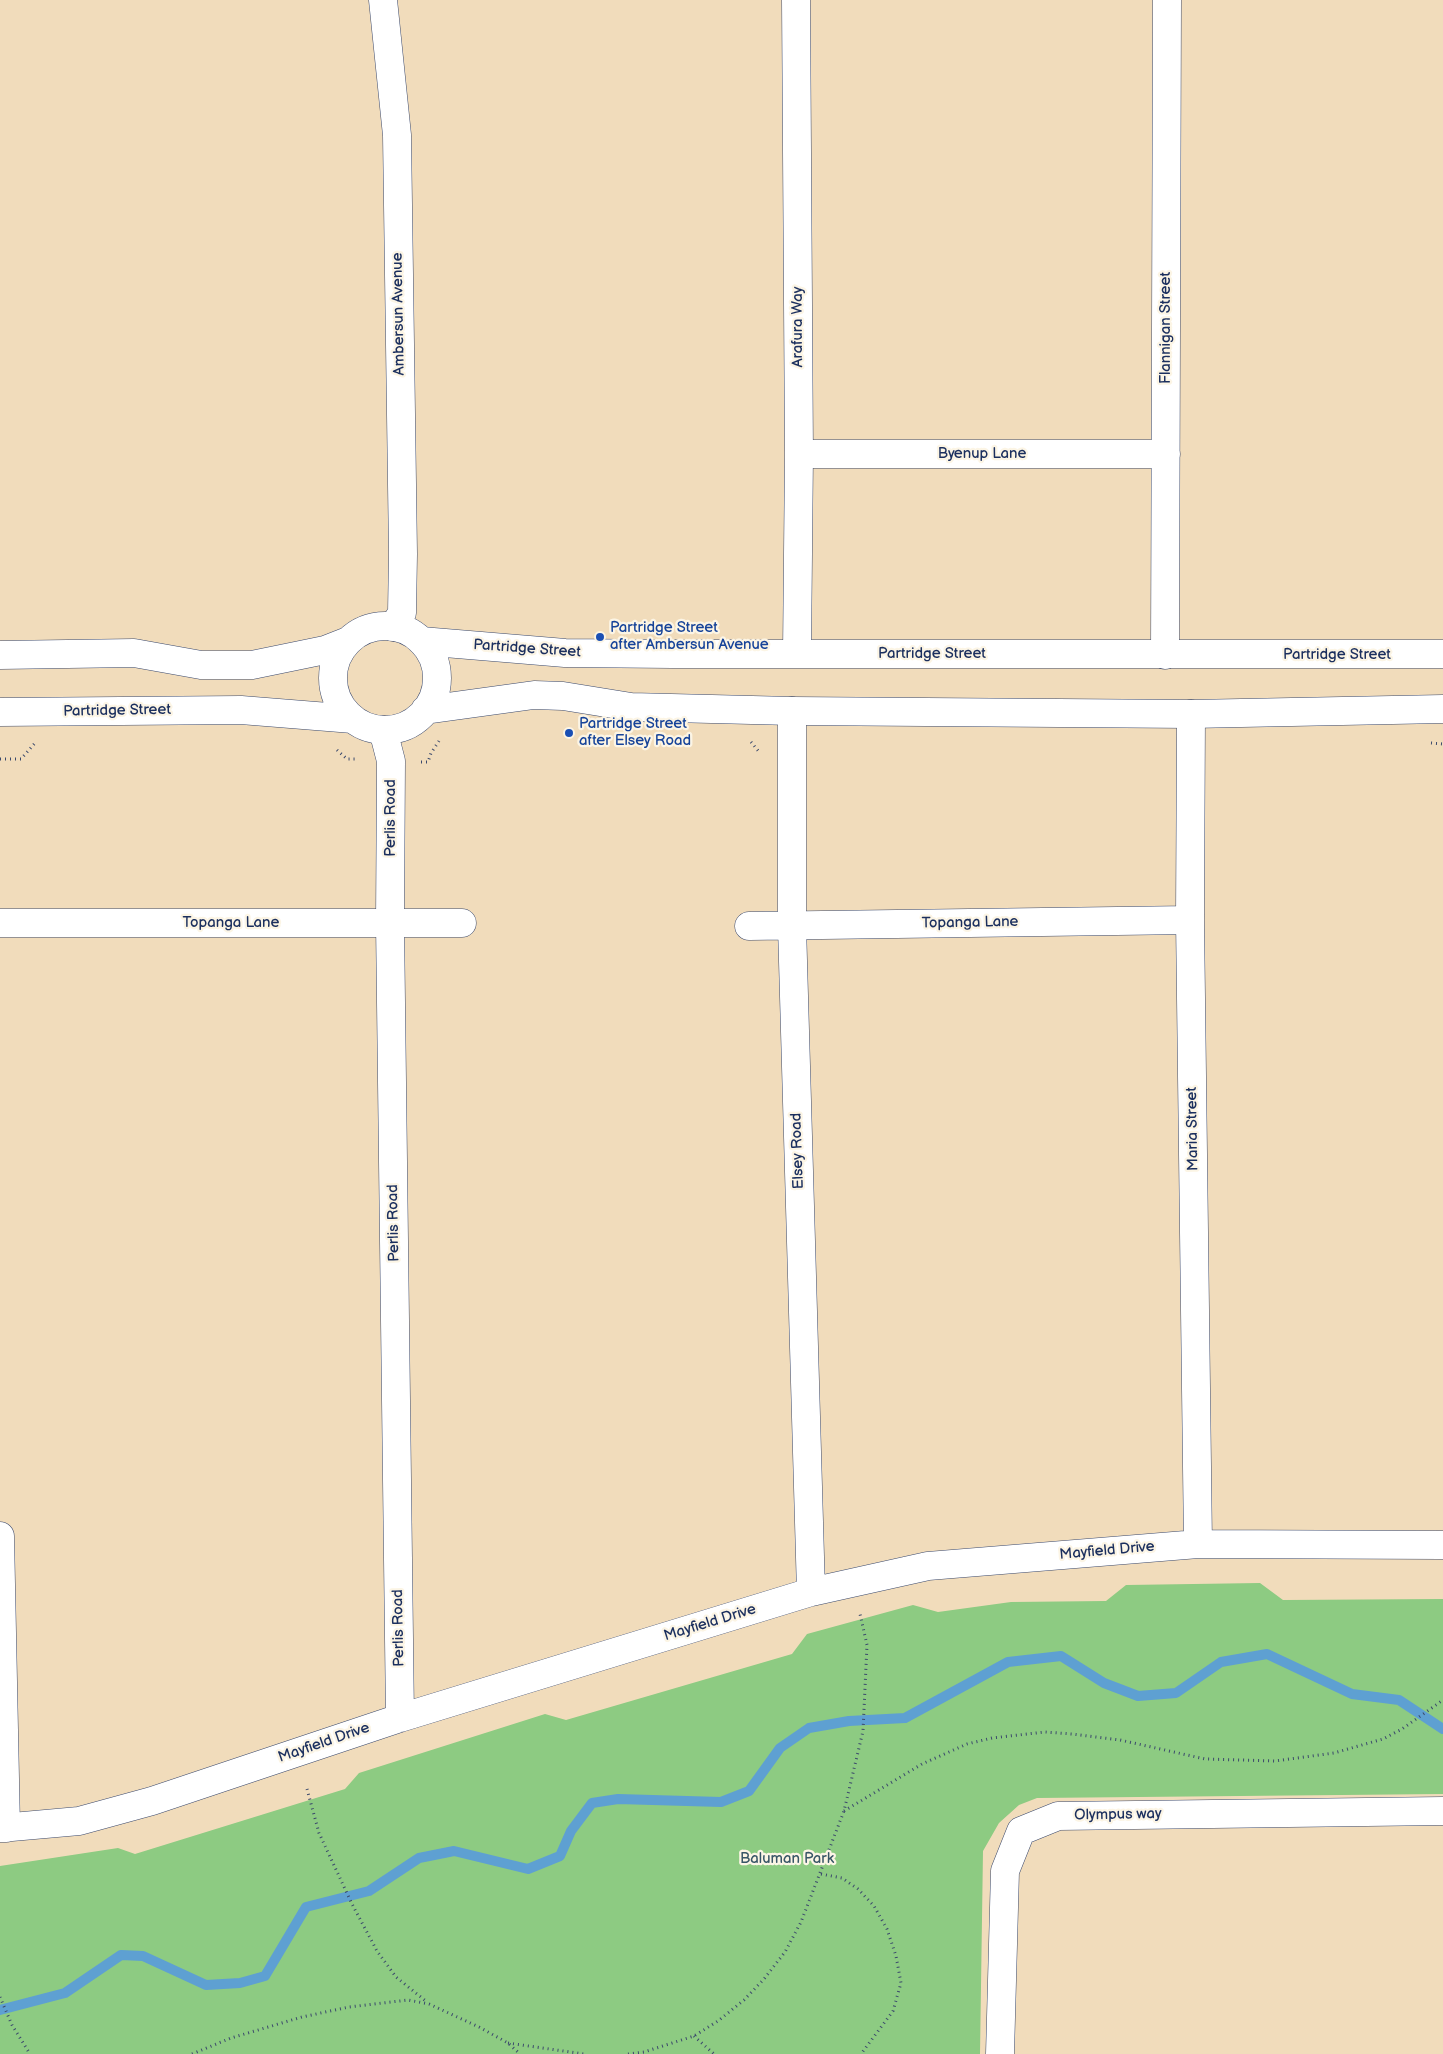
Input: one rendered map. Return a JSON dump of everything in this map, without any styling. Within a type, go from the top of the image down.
[{"type":"street","name":"Ambersun Avenue","points":[[383,0],[397,145],[403,554],[402,613],[393,627]]},
{"type":"street","name":"Arafura Way","points":[[796,0],[799,454],[797,654]]},
{"type":"street","name":"Flannigan Street","points":[[1165,655],[1167,0]]},
{"type":"street","name":"Byenup Lane","points":[[799,454],[1166,454]]},
{"type":"street","points":[[0,655],[134,654],[200,665],[252,665],[325,650],[348,641],[372,628],[393,627],[408,632],[421,641],[434,663],[436,679],[433,696],[426,710],[407,725],[383,730],[368,727],[353,719],[342,707],[334,686],[336,662],[348,641]]},
{"type":"street","name":"Partridge Street","points":[[421,641],[565,653],[1443,654]]},
{"type":"street","points":[[426,710],[534,695],[563,696],[631,707],[792,711],[1191,714],[1443,709]]},
{"type":"street","name":"Partridge Street","points":[[0,712],[241,710],[353,719]]},
{"type":"street","name":"Elsey Road","points":[[792,711],[792,926],[811,1592]]},
{"type":"street","name":"Maria Street","points":[[1191,714],[1190,920],[1198,1544]]},
{"type":"street","name":"Perlis Road","points":[[383,730],[391,761],[390,923],[400,1718]]},
{"type":"street","name":"Topanga Lane","points":[[749,926],[1190,920]]},
{"type":"street","name":"Topanga Lane","points":[[0,923],[462,923]]},
{"type":"street","points":[[0,1536],[3,1828]]},
{"type":"street","name":"Mayfield Drive","points":[[3,1828],[79,1821],[152,1802],[400,1718],[811,1592],[928,1566],[1198,1544],[1443,1545]]},
{"type":"street","name":"Olympus way","points":[[1000,2054],[1005,1871],[1021,1831],[1058,1816],[1443,1811]]},
{"type":"path","points":[[628,2054],[644,2052],[694,2036],[744,2000],[764,1979],[785,1952],[801,1922],[844,1811],[863,1731],[867,1645],[858,1608]]},
{"type":"path","points":[[844,1811],[922,1764],[946,1753],[967,1744],[1017,1734],[1045,1732],[1088,1735],[1205,1759],[1275,1761],[1334,1753],[1383,1739],[1402,1729],[1443,1700]]},
{"type":"path","points":[[307,1789],[319,1834],[341,1881],[377,1951],[396,1977],[414,1994],[430,2004],[508,2043],[520,2054]]},
{"type":"path","points":[[821,1874],[842,1878],[858,1889],[874,1906],[887,1928],[896,1956],[902,1983],[893,2011],[863,2053],[869,2054]]},
{"type":"path","points":[[0,1996],[12,2024],[30,2054]]},
{"type":"path","points":[[192,2054],[231,2038],[278,2024],[349,2007],[408,2000],[430,2004]]},
{"type":"path","points":[[694,2036],[714,2054]]},
{"type":"path","points":[[508,2043],[584,2054]]},
{"type":"green space","name":"Baluman Park","points":[[1260,1583],[1283,1600],[1443,1599],[1443,1794],[1037,1798],[1019,1805],[999,1823],[983,1851],[980,2054],[0,2054],[0,1866],[118,1848],[135,1854],[345,1789],[359,1773],[545,1714],[566,1720],[792,1654],[807,1634],[913,1605],[938,1612],[1011,1602],[1106,1601],[1126,1585]]},
{"type":"waterway","points":[[0,2010],[65,1993],[121,1955],[143,1956],[206,1985],[240,1983],[265,1976],[306,1907],[369,1891],[419,1858],[454,1851],[528,1869],[560,1856],[571,1831],[592,1803],[618,1799],[721,1802],[749,1791],[780,1748],[809,1728],[849,1721],[905,1718],[1008,1662],[1061,1656],[1104,1683],[1138,1696],[1176,1693],[1221,1662],[1267,1654],[1352,1694],[1399,1700],[1443,1729]]},
{"type":"place","name":"Partridge Street after Ambersun Avenue","points":[[600,637]]},
{"type":"place","name":"Partridge Street after Elsey Road","points":[[569,733]]}]
